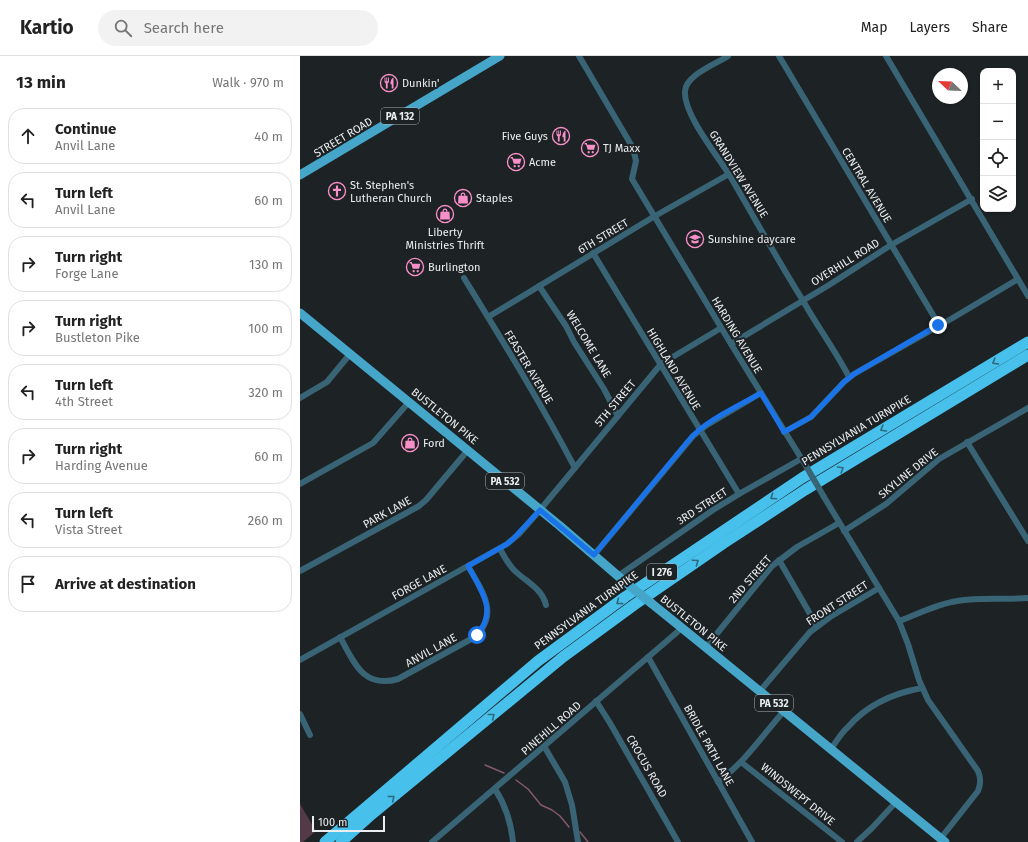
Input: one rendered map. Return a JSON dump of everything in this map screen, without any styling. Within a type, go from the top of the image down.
[{"type":"highway","name":"PENNSYLVANIA TURNPIKE","points":[[325,842],[538,660],[625,597],[802,478],[1028,342]]},
{"type":"highway","name":"I 276","points":[[341,842],[563,657],[634,604],[805,490],[1028,356]]},
{"type":"main road","name":"STREET ROAD","points":[[300,176],[500,56]]},
{"type":"main road","name":"BUSTLETON PIKE","points":[[300,313],[468,450],[625,582],[943,840]]},
{"type":"street","name":"HARDING AVENUE","points":[[579,56],[633,148],[636,161],[632,179],[899,621],[922,688],[932,708],[978,771],[980,776],[978,790],[943,840]]},
{"type":"street","name":"GRANDVIEW AVENUE","points":[[728,56],[694,76],[688,83],[685,90],[687,104],[693,120],[729,174],[802,301],[832,346],[849,377]]},
{"type":"street","name":"CENTRAL AVENUE","points":[[779,56],[938,325]]},
{"type":"street","points":[[886,56],[1028,296]]},
{"type":"street","name":"6TH STREET","points":[[488,317],[655,216],[729,174]]},
{"type":"street","name":"OVERHILL ROAD","points":[[731,344],[891,245],[972,199]]},
{"type":"street","name":"HIGHLAND AVENUE","points":[[593,253],[739,494]]},
{"type":"street","name":"FEASTER AVENUE","points":[[464,278],[524,375],[575,468]]},
{"type":"street","points":[[784,432],[811,417],[849,377],[1018,278]]},
{"type":"street","name":"WELCOME LANE","points":[[539,286],[566,326],[574,342],[604,389],[618,416]]},
{"type":"street","name":"5TH STREET","points":[[540,510],[661,364],[721,328]]},
{"type":"street","points":[[300,398],[327,382],[350,354]]},
{"type":"street","points":[[594,555],[689,440],[700,430],[761,393]]},
{"type":"street","points":[[300,484],[373,443],[409,402]]},
{"type":"street","name":"SKYLINE DRIVE","points":[[844,531],[886,504],[939,459],[1028,408]]},
{"type":"street","points":[[967,442],[1028,541]]},
{"type":"street","name":"PARK LANE","points":[[300,571],[419,506],[426,500],[468,450]]},
{"type":"street","name":"3RD STREET","points":[[618,576],[739,494],[801,459]]},
{"type":"street","name":"FORGE LANE","points":[[300,660],[340,636],[500,548],[513,539],[540,510]]},
{"type":"street","name":"2ND STREET","points":[[706,647],[751,591],[779,560],[839,523]]},
{"type":"street","points":[[500,548],[514,570],[540,592],[546,605]]},
{"type":"street","points":[[779,560],[817,626]]},
{"type":"street","name":"ANVIL LANE","points":[[340,636],[356,666],[361,672],[373,679],[380,681],[391,681],[412,672],[473,638],[484,626],[488,612],[486,600],[468,566]]},
{"type":"street","name":"FRONT STREET","points":[[760,692],[802,641],[817,626],[879,588]]},
{"type":"street","points":[[899,621],[956,601],[973,599],[1004,600],[1028,598]]},
{"type":"street","name":"PINEHILL ROAD","points":[[432,842],[682,628]]},
{"type":"street","name":"BRIDLE PATH LANE","points":[[648,657],[752,842]]},
{"type":"street","points":[[831,749],[847,728],[862,714],[891,697],[922,688]]},
{"type":"street","name":"CROCUS ROAD","points":[[596,702],[610,723],[678,842]]},
{"type":"street","points":[[718,782],[741,762],[784,711]]},
{"type":"street","points":[[300,714],[310,735]]},
{"type":"street","points":[[544,746],[565,782],[572,805],[578,842]]},
{"type":"street","name":"WINDSWEPT DRIVE","points":[[741,762],[842,842]]},
{"type":"street","points":[[494,789],[506,810],[513,842]]},
{"type":"street","points":[[856,842],[872,828],[896,802]]},
{"type":"shaded area","points":[[300,804],[316,831],[303,842],[300,842]]},
{"type":"waterway","points":[[485,765],[504,773]]},
{"type":"waterway","points":[[516,780],[528,789],[541,805],[560,816],[569,827]]},
{"type":"waterway","points":[[580,832],[588,842]]},
{"type":"place","name":"Dunkin'","points":[[389,83]]},
{"type":"place","name":"Five Guys","points":[[561,136]]},
{"type":"place","name":"TJ Maxx","points":[[590,148]]},
{"type":"place","name":"Acme","points":[[516,162]]},
{"type":"place","name":"St. Stephen's Lutheran Church","points":[[337,191]]},
{"type":"place","name":"Staples","points":[[463,198]]},
{"type":"place","name":"Liberty Ministries Thrift","points":[[445,214]]},
{"type":"place","name":"Sunshine daycare","points":[[695,239]]},
{"type":"place","name":"Burlington","points":[[415,267]]},
{"type":"place","name":"Ford","points":[[410,443]]},
{"type":"route","points":[[477,635],[484,626],[488,607],[486,600],[468,566],[507,544],[540,510],[594,555],[698,431],[761,393],[784,432],[811,417],[844,382],[854,374],[938,325]]}]
